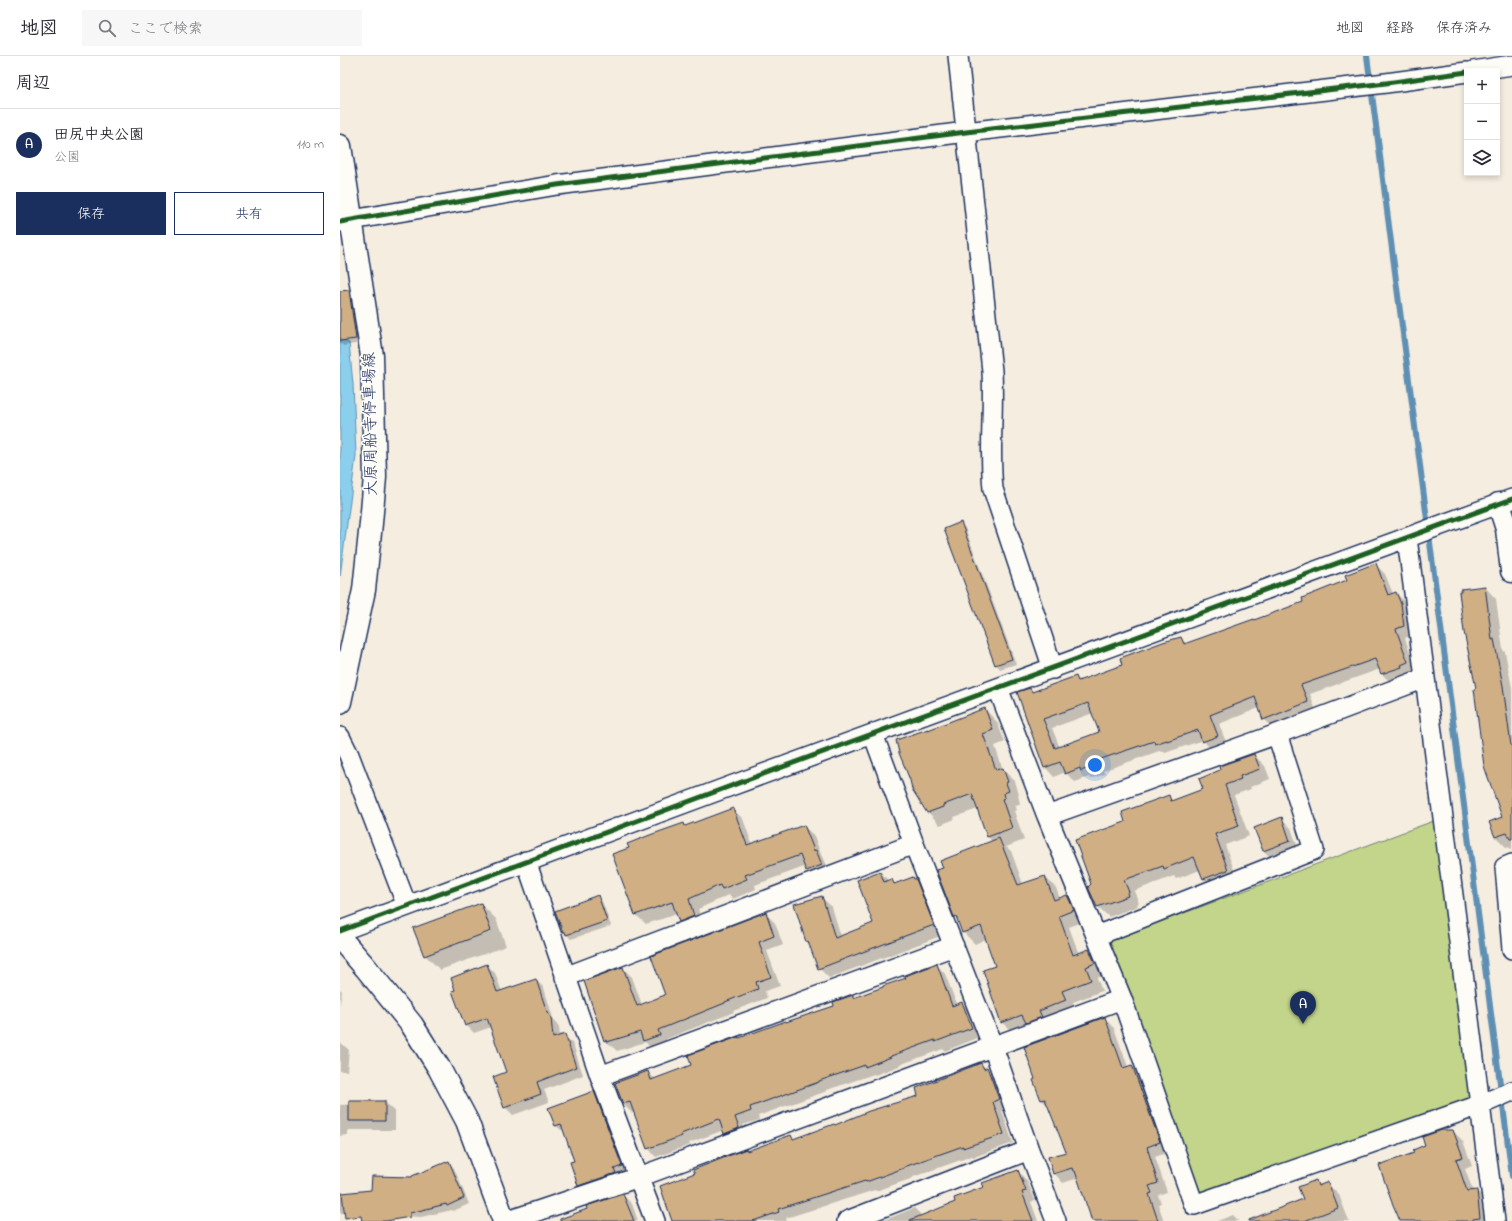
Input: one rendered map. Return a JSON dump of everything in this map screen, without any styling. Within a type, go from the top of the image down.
[{"type":"main road","name":"大原周船寺停車場線","points":[[340,146],[345,221],[372,356],[375,477],[364,590],[340,702]]},
{"type":"main road","points":[[1506,502],[1507,529],[1512,570]]},
{"type":"main road","points":[[340,938],[412,1025],[439,1068],[467,1121],[504,1221]]},
{"type":"street","points":[[958,56],[992,371],[994,397],[990,467],[993,489],[1053,669]]},
{"type":"street","points":[[1496,68],[1512,66]]},
{"type":"street","points":[[345,221],[558,185],[966,132],[1348,88],[1464,72]]},
{"type":"street","points":[[340,931],[526,861],[1506,502]]},
{"type":"street","points":[[1407,538],[1495,1221]]},
{"type":"street","points":[[1048,816],[1277,734],[1425,678]]},
{"type":"street","points":[[998,688],[1122,999],[1194,1205],[1480,1105],[1512,1091]]},
{"type":"street","points":[[874,734],[914,844],[993,1047],[1029,1150],[1056,1221]]},
{"type":"street","points":[[1096,936],[1314,850],[1277,734]]},
{"type":"street","points":[[340,737],[349,755],[407,906]]},
{"type":"street","points":[[565,976],[914,844]]},
{"type":"street","points":[[526,861],[600,1076],[655,1221]]},
{"type":"street","points":[[1512,864],[1505,867],[1512,949]]},
{"type":"street","points":[[600,1076],[954,946]]},
{"type":"street","points":[[508,1221],[639,1177],[1122,999]]},
{"type":"street","points":[[847,1221],[1029,1150]]},
{"type":"green space","points":[[1439,819],[1478,1097],[1201,1195],[1108,941]]},
{"type":"water","points":[[340,321],[342,339],[349,343],[353,384],[356,456],[340,576]]},
{"type":"building","points":[[349,290],[356,339],[340,341],[340,291]]},
{"type":"building","points":[[961,522],[1012,659],[995,665],[944,529]]},
{"type":"building","points":[[1376,563],[1388,595],[1396,592],[1401,604],[1404,626],[1396,629],[1408,662],[1401,665],[1402,667],[1381,674],[1375,659],[1301,685],[1308,702],[1263,720],[1255,697],[1210,715],[1218,736],[1202,742],[1198,730],[1155,744],[1154,741],[1095,761],[1096,765],[1081,771],[1080,768],[1065,774],[1060,762],[1044,768],[1017,692],[1030,688],[1032,692],[1076,676],[1078,681],[1122,665],[1120,658],[1163,642],[1181,637],[1184,644],[1254,620],[1303,602],[1302,598],[1347,580],[1345,575]],"holes":[[[1088,703],[1099,732],[1055,748],[1043,719]]]},
{"type":"building","points":[[1485,586],[1492,640],[1494,639],[1503,686],[1511,746],[1512,745],[1512,839],[1510,839],[1507,833],[1495,837],[1489,822],[1502,817],[1484,766],[1474,689],[1476,688],[1464,632],[1459,592],[1461,592],[1461,589]]},
{"type":"building","points":[[985,708],[993,730],[983,734],[996,770],[1003,768],[1008,782],[1006,783],[1009,791],[1004,793],[1005,798],[1002,799],[1012,828],[987,837],[972,794],[927,813],[912,789],[896,740],[928,730]]},
{"type":"building","points":[[1254,754],[1260,769],[1240,776],[1241,779],[1225,785],[1239,826],[1215,834],[1228,870],[1203,879],[1194,857],[1164,869],[1163,866],[1124,880],[1129,892],[1127,893],[1128,896],[1097,907],[1088,887],[1091,884],[1075,840],[1125,822],[1122,812],[1169,795],[1171,801],[1203,789],[1199,779],[1220,770],[1219,766]]},
{"type":"building","points":[[733,808],[747,845],[804,825],[814,850],[813,851],[816,850],[822,865],[806,871],[800,855],[745,875],[747,879],[722,889],[720,885],[689,899],[694,916],[679,922],[672,902],[635,915],[612,854],[629,848],[627,844],[650,835],[684,823],[685,826]]},
{"type":"building","points":[[1282,817],[1290,841],[1263,851],[1254,828]]},
{"type":"building","points":[[999,838],[1018,885],[1045,876],[1054,900],[1067,895],[1074,910],[1059,916],[1073,955],[1089,949],[1095,963],[1086,967],[1091,980],[1062,991],[1066,1000],[1039,1011],[1042,1017],[1026,1023],[1022,1015],[1001,1023],[983,970],[995,966],[981,926],[962,933],[956,916],[954,917],[936,870],[943,868],[940,861]]},
{"type":"building","points":[[880,871],[884,882],[892,879],[894,884],[913,877],[916,879],[934,925],[818,969],[808,941],[806,942],[794,904],[822,896],[835,938],[873,923],[857,880]]},
{"type":"building","points":[[598,895],[607,921],[566,935],[565,932],[563,932],[555,911]]},
{"type":"building","points":[[481,903],[491,931],[424,956],[413,928]]},
{"type":"building","points":[[766,912],[774,936],[759,942],[771,977],[756,982],[758,989],[658,1030],[660,1035],[643,1041],[640,1032],[607,1042],[606,1040],[604,1041],[584,981],[623,967],[637,1006],[665,995],[651,956]]},
{"type":"building","points":[[487,964],[497,992],[536,979],[546,1009],[551,1018],[553,1038],[565,1034],[576,1067],[537,1082],[541,1094],[504,1108],[493,1077],[506,1072],[487,1018],[465,1026],[452,991],[455,990],[451,978]]},
{"type":"building","points":[[937,964],[952,1006],[962,1002],[972,1028],[891,1056],[865,1067],[865,1065],[819,1081],[750,1107],[751,1111],[735,1117],[739,1128],[724,1134],[719,1119],[681,1134],[682,1136],[647,1149],[630,1102],[623,1104],[615,1083],[648,1071],[651,1080],[691,1065],[688,1055],[834,1006],[833,1002],[853,995],[853,998],[906,978],[905,976]]},
{"type":"building","points":[[1105,1017],[1123,1068],[1132,1065],[1160,1142],[1147,1147],[1158,1183],[1149,1186],[1152,1193],[1149,1194],[1158,1221],[1092,1221],[1075,1171],[1073,1171],[1072,1168],[1053,1174],[1048,1157],[1066,1152],[1045,1099],[1041,1100],[1033,1080],[1035,1079],[1024,1047]]},
{"type":"building","points":[[981,1063],[984,1069],[987,1067],[999,1099],[993,1102],[1004,1134],[963,1148],[963,1146],[866,1182],[865,1181],[778,1209],[779,1212],[753,1221],[672,1221],[660,1186],[695,1173],[693,1170],[746,1149],[747,1151],[791,1135],[793,1139],[834,1124],[835,1125],[869,1111],[918,1096],[916,1088]]},
{"type":"building","points":[[594,1091],[622,1166],[614,1169],[616,1173],[578,1186],[570,1162],[574,1161],[561,1124],[555,1126],[548,1108]]},
{"type":"building","points":[[349,1101],[385,1101],[385,1121],[349,1121]]},
{"type":"building","points":[[1442,1130],[1453,1130],[1463,1157],[1456,1159],[1467,1191],[1477,1190],[1480,1218],[1473,1219],[1473,1221],[1400,1221],[1379,1165],[1414,1153],[1413,1150],[1425,1145],[1422,1137]]},
{"type":"building","points":[[449,1161],[464,1198],[447,1206],[446,1204],[410,1213],[410,1217],[386,1221],[362,1221],[361,1216],[345,1218],[342,1193],[371,1190],[372,1176],[412,1177]]},
{"type":"building","points":[[1018,1170],[1026,1191],[1022,1192],[1033,1221],[910,1221],[955,1202],[954,1198],[984,1187],[982,1183]]},
{"type":"building","points":[[1316,1180],[1318,1186],[1328,1182],[1338,1208],[1304,1221],[1249,1221],[1303,1199],[1298,1187]]},
{"type":"building","points":[[623,1194],[634,1221],[560,1221],[560,1219],[587,1209],[586,1206]]},
{"type":"waterway","points":[[1367,56],[1512,1176]]},
{"type":"cycle path","points":[[340,222],[557,185],[966,132],[1386,83],[1464,72]]},
{"type":"cycle path","points":[[340,931],[1512,499]]},
{"type":"place","name":"田尻中央公園","points":[[1303,1024]]}]
